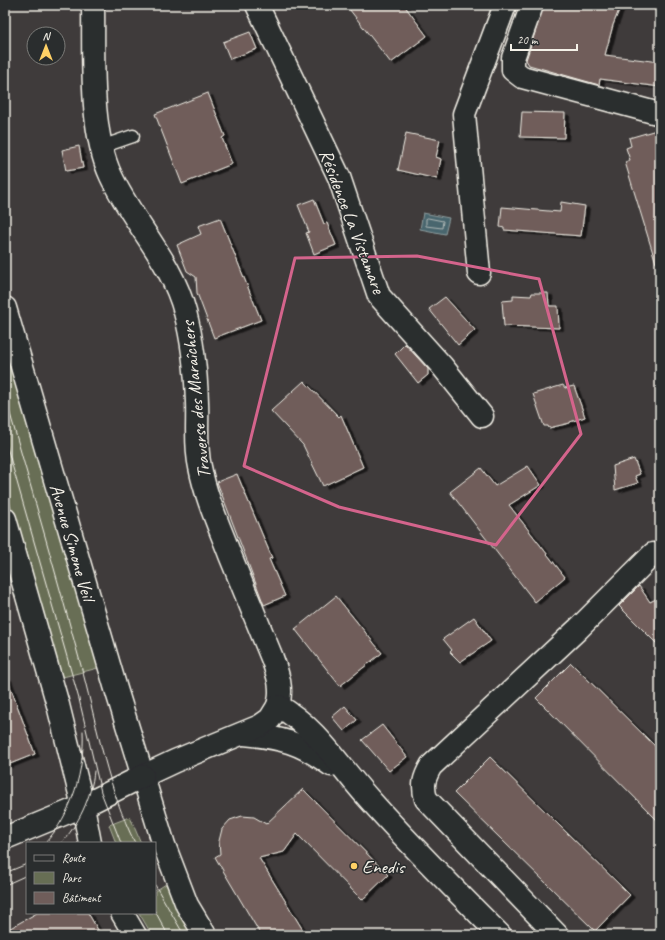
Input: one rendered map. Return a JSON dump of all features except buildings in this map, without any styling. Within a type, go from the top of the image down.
[{"type":"street","name":"Traverse des Maraîchers","points":[[93,5],[96,117],[101,147],[110,175],[127,206],[159,252],[185,310],[192,342],[196,373],[196,435],[200,466],[207,497],[272,658],[280,684],[281,696],[278,706]]},
{"type":"street","name":"Résidence La Vistamare","points":[[257,5],[338,177],[379,296],[442,366],[482,416]]},
{"type":"street","points":[[479,273],[464,114],[505,5]]},
{"type":"street","points":[[532,5],[513,58],[513,70],[522,77],[660,114]]},
{"type":"street","name":"Avenue Simone Veil","points":[[5,308],[116,689],[164,845],[184,898],[205,935]]},
{"type":"street","points":[[5,519],[58,705],[84,806],[90,842]]},
{"type":"street","points":[[557,935],[426,799],[423,786],[424,777],[431,766],[578,629],[653,554]]},
{"type":"street","points":[[5,838],[84,806],[185,756],[244,734],[260,726],[270,718],[278,706],[295,715],[336,758],[354,783],[390,823],[500,935]]},
{"type":"street","points":[[244,734],[282,739],[300,745],[320,757],[354,783]]},
{"type":"street","points":[[123,914],[135,935]]},
{"type":"lane","points":[[101,147],[133,136]]},
{"type":"highlighted area","points":[[417,256],[539,279],[581,434],[496,545],[339,507],[244,466],[295,258]]},
{"type":"green space","points":[[5,346],[98,668],[59,678],[5,486]]},
{"type":"green space","points":[[130,817],[141,842],[116,842],[109,825]]},
{"type":"green space","points":[[166,884],[177,910],[192,935],[152,935],[140,914],[156,914],[156,890]]},
{"type":"water","points":[[423,213],[449,218],[445,234],[420,229]]},
{"type":"tram line","points":[[5,396],[74,638],[104,759],[118,802],[135,842]]},
{"type":"tram line","points":[[5,440],[79,699],[101,792],[121,842]]},
{"type":"tram line","points":[[46,842],[63,819],[75,791],[82,761],[83,731]]},
{"type":"tram line","points":[[62,842],[73,828],[83,810],[93,781],[94,771]]},
{"type":"tram line","points":[[5,873],[26,864]]},
{"type":"tram line","points":[[5,885],[26,875]]},
{"type":"tram line","points":[[156,887],[184,935]]},
{"type":"tram line","points":[[156,913],[168,935]]},
{"type":"place","name":"Enedis","points":[[354,866]]}]
